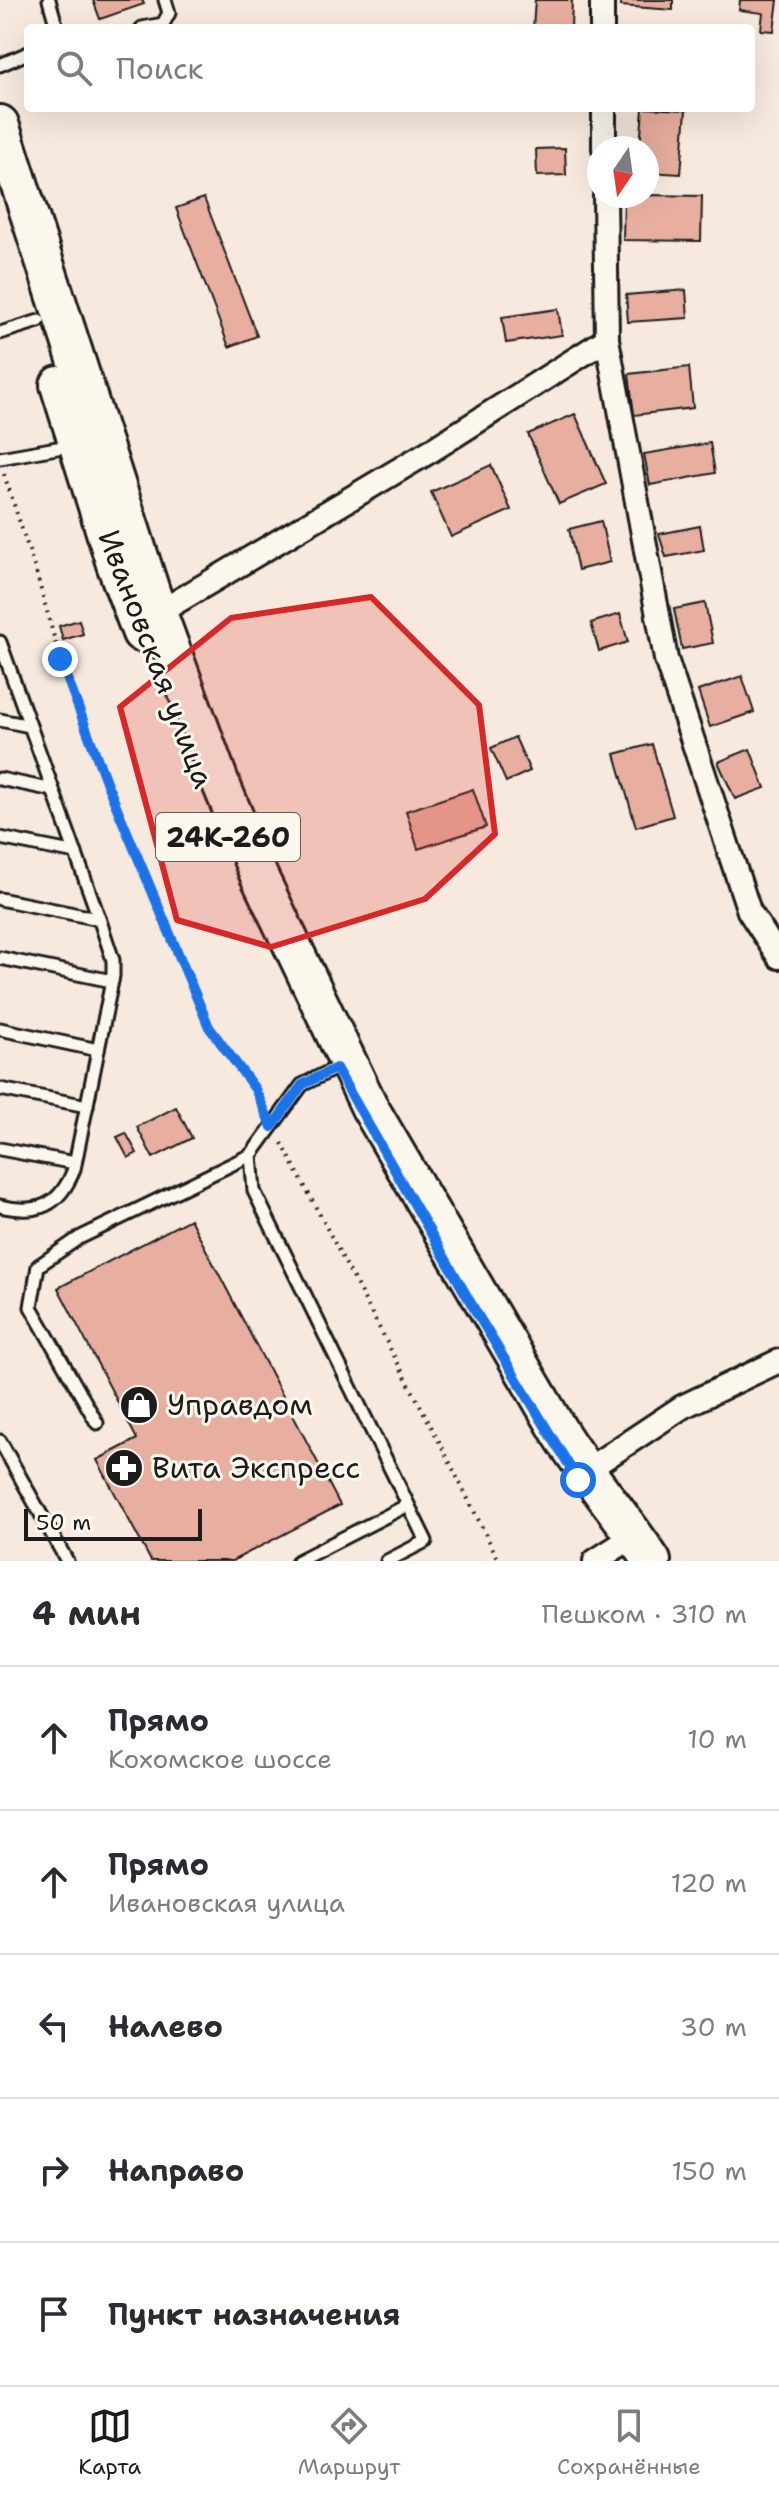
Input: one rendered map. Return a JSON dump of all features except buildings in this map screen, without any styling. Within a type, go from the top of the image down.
[{"type":"main road","name":"Ивановская улица","points":[[0,124],[158,613]]},
{"type":"main road","name":"Ивановская улица","points":[[0,197],[120,578],[187,746],[336,1068],[471,1304],[554,1434]]},
{"type":"main road","name":"24К-260","points":[[158,613],[219,779],[259,876],[344,1056],[370,1108],[554,1434],[627,1553]]},
{"type":"main road","name":"24К-260","points":[[554,1434],[584,1472],[627,1553]]},
{"type":"street","points":[[602,0],[602,24]]},
{"type":"street","points":[[604,112],[604,136]]},
{"type":"street","points":[[605,208],[607,339],[666,659],[749,911],[779,957]]},
{"type":"street","points":[[158,613],[432,450],[607,339]]},
{"type":"street","points":[[584,1472],[682,1407],[779,1361]]},
{"type":"lane","points":[[49,0],[56,24]]},
{"type":"lane","points":[[163,24],[169,13],[165,0]]},
{"type":"lane","points":[[0,65],[24,55]]},
{"type":"lane","points":[[0,333],[39,321]]},
{"type":"lane","points":[[0,459],[78,444]]},
{"type":"lane","points":[[0,642],[3,658],[113,960],[112,981],[87,1106],[66,1192],[25,1212],[0,1206]]},
{"type":"lane","points":[[0,720],[30,726]]},
{"type":"lane","points":[[0,779],[53,790]]},
{"type":"lane","points":[[0,838],[76,853]]},
{"type":"lane","points":[[0,899],[99,919]]},
{"type":"lane","points":[[0,958],[112,981]]},
{"type":"lane","points":[[0,1029],[98,1050]]},
{"type":"lane","points":[[97,1423],[31,1307],[38,1266],[79,1238],[251,1155],[302,1085],[336,1068]]},
{"type":"lane","points":[[0,1089],[87,1106]]},
{"type":"lane","points":[[0,1149],[75,1163]]},
{"type":"lane","points":[[251,1155],[254,1191],[426,1541],[387,1561]]},
{"type":"lane","points":[[0,1441],[67,1561]]},
{"type":"lane","points":[[298,1561],[408,1505]]},
{"type":"path","points":[[0,459],[60,659],[107,784],[209,1027],[255,1089],[499,1561]]},
{"type":"highlighted area","points":[[371,597],[479,705],[495,834],[425,899],[271,947],[177,920],[120,707],[231,618]]},
{"type":"place","name":"Управдом","points":[[139,1405]]},
{"type":"place","name":"Вита Экспресс","points":[[124,1468]]},
{"type":"route","points":[[60,659],[107,784],[209,1027],[255,1089],[272,1127],[302,1085],[336,1068],[479,1317],[578,1480]]}]
